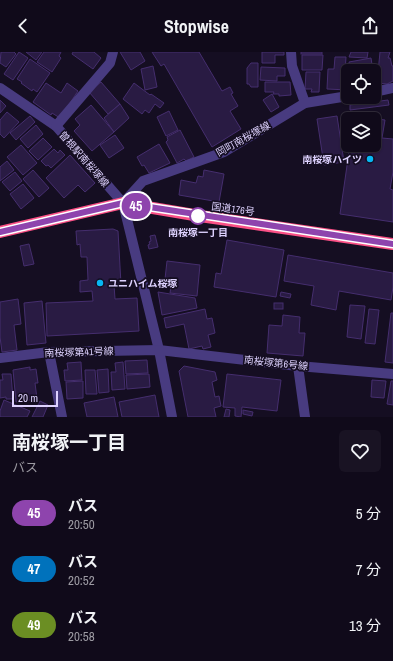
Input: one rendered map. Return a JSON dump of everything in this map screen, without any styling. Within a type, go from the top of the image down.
[{"type":"highway","name":"国道176号","points":[[0,232],[123,203],[393,244]]},
{"type":"street","points":[[291,52],[292,66],[305,103]]},
{"type":"street","points":[[56,126],[110,63],[111,53]]},
{"type":"street","name":"曽根駅南桜塚線","points":[[0,88],[56,126],[123,203],[159,350],[172,417]]},
{"type":"street","points":[[381,91],[393,88]]},
{"type":"street","name":"岡町南桜塚線","points":[[123,203],[143,181],[224,152],[305,103],[341,97]]},
{"type":"street","name":"南桜塚第41号線","points":[[0,358],[49,352],[159,350]]},
{"type":"street","name":"南桜塚第6号線","points":[[159,350],[298,366],[393,374]]},
{"type":"street","points":[[49,352],[62,417]]},
{"type":"street","points":[[298,366],[305,417]]},
{"type":"building","points":[[1,52],[14,52],[16,54],[6,67],[0,63]]},
{"type":"building","points":[[19,52],[28,58],[13,80],[4,74]]},
{"type":"building","points":[[26,52],[42,52],[36,60]]},
{"type":"building","points":[[44,52],[61,52],[59,56],[61,58],[52,72],[37,62]]},
{"type":"building","points":[[73,52],[94,52],[101,58],[93,69],[72,54]]},
{"type":"building","points":[[120,52],[140,52],[145,61],[131,70]]},
{"type":"building","points":[[152,52],[199,52],[222,91],[230,87],[233,93],[231,94],[238,106],[230,111],[241,129],[212,147],[164,64],[161,66]]},
{"type":"building","points":[[262,52],[284,52],[284,55],[275,55],[275,63],[262,63]]},
{"type":"building","points":[[301,52],[322,52],[322,54],[301,54]]},
{"type":"building","points":[[351,52],[368,52],[367,58],[349,57]]},
{"type":"building","points":[[380,52],[390,52],[388,58],[390,58],[393,66],[393,81],[387,84],[381,83],[381,64],[379,64]]},
{"type":"building","points":[[302,55],[323,55],[322,70],[302,70]]},
{"type":"building","points":[[335,57],[346,57],[346,64],[341,64],[341,90],[327,89],[328,69],[334,69]]},
{"type":"building","points":[[371,58],[372,64],[349,64],[349,62]]},
{"type":"building","points":[[30,59],[50,73],[37,92],[33,89],[32,91],[17,79]]},
{"type":"building","points":[[251,63],[258,63],[258,87],[251,87],[247,84],[247,68]]},
{"type":"building","points":[[153,66],[157,87],[145,90],[141,69]]},
{"type":"building","points":[[261,67],[285,68],[285,76],[277,76],[277,81],[260,80]]},
{"type":"building","points":[[306,72],[320,72],[319,92],[311,92],[312,89],[305,89]]},
{"type":"building","points":[[101,82],[120,104],[108,114],[89,92]]},
{"type":"building","points":[[265,82],[290,82],[291,95],[279,96],[279,94],[273,94],[274,92],[265,92]]},
{"type":"building","points":[[46,83],[61,93],[67,83],[78,91],[60,118],[52,113],[51,115],[33,102]]},
{"type":"building","points":[[134,83],[164,103],[160,108],[155,104],[149,113],[145,110],[142,114],[123,99]]},
{"type":"building","points":[[272,94],[279,107],[271,112],[263,100]]},
{"type":"building","points":[[0,100],[6,106],[0,113]]},
{"type":"building","points":[[388,100],[389,105],[350,110],[350,105],[381,104],[381,101]]},
{"type":"building","points":[[120,104],[129,118],[114,132],[104,118]]},
{"type":"building","points":[[91,105],[114,132],[92,151],[74,131],[80,125],[75,119]]},
{"type":"building","points":[[169,111],[178,130],[166,136],[157,117]]},
{"type":"building","points":[[7,112],[19,122],[4,138],[0,134],[0,120]]},
{"type":"building","points":[[30,116],[35,122],[16,140],[10,133]]},
{"type":"building","points":[[337,116],[341,152],[342,152],[344,162],[324,165],[317,119]]},
{"type":"building","name":"南桜塚ハイツ","points":[[381,119],[385,120],[382,138],[393,139],[393,172],[390,189],[393,190],[393,222],[340,214],[349,152],[381,152]]},
{"type":"building","points":[[36,125],[43,134],[28,148],[20,139]]},
{"type":"building","points":[[180,130],[194,157],[186,161],[184,159],[177,163],[166,142],[168,140],[167,137]]},
{"type":"building","points":[[115,135],[124,148],[109,158],[100,145]]},
{"type":"building","points":[[43,138],[52,147],[38,160],[29,151]]},
{"type":"building","points":[[159,144],[170,163],[149,173],[144,165],[142,166],[137,157]]},
{"type":"building","points":[[21,145],[37,163],[23,175],[7,157]]},
{"type":"building","points":[[54,149],[58,153],[60,150],[65,155],[51,168],[48,165],[46,166],[41,161]]},
{"type":"building","points":[[70,155],[95,183],[85,192],[78,185],[64,198],[46,178]]},
{"type":"building","points":[[7,161],[14,170],[0,181],[0,167]]},
{"type":"building","points":[[33,170],[49,188],[39,197],[23,179]]},
{"type":"building","points":[[204,170],[224,174],[219,202],[179,195],[181,180],[196,183],[198,176],[203,177]]},
{"type":"building","points":[[15,172],[22,181],[10,191],[2,182]]},
{"type":"building","points":[[23,184],[34,198],[21,209],[10,194]]},
{"type":"building","name":"ユニハイム桜塚","points":[[113,229],[118,231],[121,284],[114,285],[115,299],[137,298],[139,331],[47,336],[46,303],[93,301],[92,291],[80,292],[80,281],[88,280],[87,257],[81,257],[80,244],[77,245],[76,231]]},
{"type":"building","points":[[155,235],[158,247],[149,249],[148,245],[151,241],[150,236]]},
{"type":"building","points":[[227,240],[284,250],[276,297],[214,287],[216,273],[221,274]]},
{"type":"building","points":[[29,244],[34,264],[24,266],[20,246]]},
{"type":"building","points":[[288,255],[393,273],[391,300],[339,291],[336,310],[311,305],[314,286],[284,281]]},
{"type":"building","points":[[167,261],[200,265],[197,296],[170,293],[172,280],[165,279]]},
{"type":"building","points":[[158,292],[195,298],[197,308],[162,315]]},
{"type":"building","points":[[281,292],[291,294],[290,298],[280,296]]},
{"type":"building","points":[[18,299],[21,324],[14,325],[17,350],[2,352],[0,337],[0,302]]},
{"type":"building","points":[[42,301],[46,343],[27,345],[24,303]]},
{"type":"building","points":[[274,303],[283,303],[283,309],[274,309]]},
{"type":"building","points":[[350,305],[365,306],[361,339],[347,337]]},
{"type":"building","points":[[205,309],[207,319],[212,318],[215,333],[208,335],[211,347],[203,349],[202,346],[189,349],[184,324],[166,328],[164,318]]},
{"type":"building","points":[[369,309],[379,310],[375,344],[365,343]]},
{"type":"building","points":[[391,313],[393,313],[393,363],[385,362]]},
{"type":"building","points":[[283,315],[300,317],[299,333],[305,333],[303,356],[267,353],[269,325],[282,326]]},
{"type":"building","points":[[147,360],[148,373],[126,374],[125,361]]},
{"type":"building","points":[[81,362],[82,380],[65,381],[64,370],[68,370],[67,363]]},
{"type":"building","points":[[123,362],[125,389],[112,390],[111,372],[116,372],[115,363]]},
{"type":"building","points":[[184,366],[215,372],[217,380],[212,382],[215,397],[219,396],[221,406],[214,408],[216,417],[188,417],[179,371]]},
{"type":"building","points":[[30,367],[30,370],[36,369],[38,383],[35,383],[37,399],[16,402],[13,370]]},
{"type":"building","points":[[108,369],[109,392],[99,393],[97,370]]},
{"type":"building","points":[[85,370],[95,370],[97,394],[86,394]]},
{"type":"building","points":[[2,374],[11,374],[13,399],[6,399],[6,397],[0,398],[0,380],[3,380]]},
{"type":"building","points":[[149,374],[150,387],[127,389],[126,375]]},
{"type":"building","points":[[227,374],[281,380],[277,411],[242,407],[241,417],[235,416],[235,408],[223,407]]},
{"type":"building","points":[[372,380],[386,381],[384,398],[371,397]]},
{"type":"building","points":[[83,381],[83,398],[67,399],[66,382]]},
{"type":"building","points":[[391,381],[393,381],[393,405],[387,404]]},
{"type":"building","points":[[155,395],[159,417],[122,417],[119,402]]},
{"type":"building","points":[[114,397],[118,417],[87,417],[84,403]]},
{"type":"building","points":[[4,400],[30,411],[27,417],[0,417],[0,411]]},
{"type":"building","points":[[40,401],[48,405],[43,417],[32,417]]},
{"type":"building","points":[[226,409],[230,410],[229,417],[224,417]]},
{"type":"building","points":[[243,410],[253,412],[252,416],[243,414]]},
{"type":"bus line","name":"45","points":[[0,232],[123,203],[200,216],[393,244]]},
{"type":"place","name":"南桜塚ハイツ","points":[[370,159]]},
{"type":"place","name":"南桜塚一丁目","points":[[198,216]]},
{"type":"place","name":"ユニハイム桜塚","points":[[100,283]]}]
